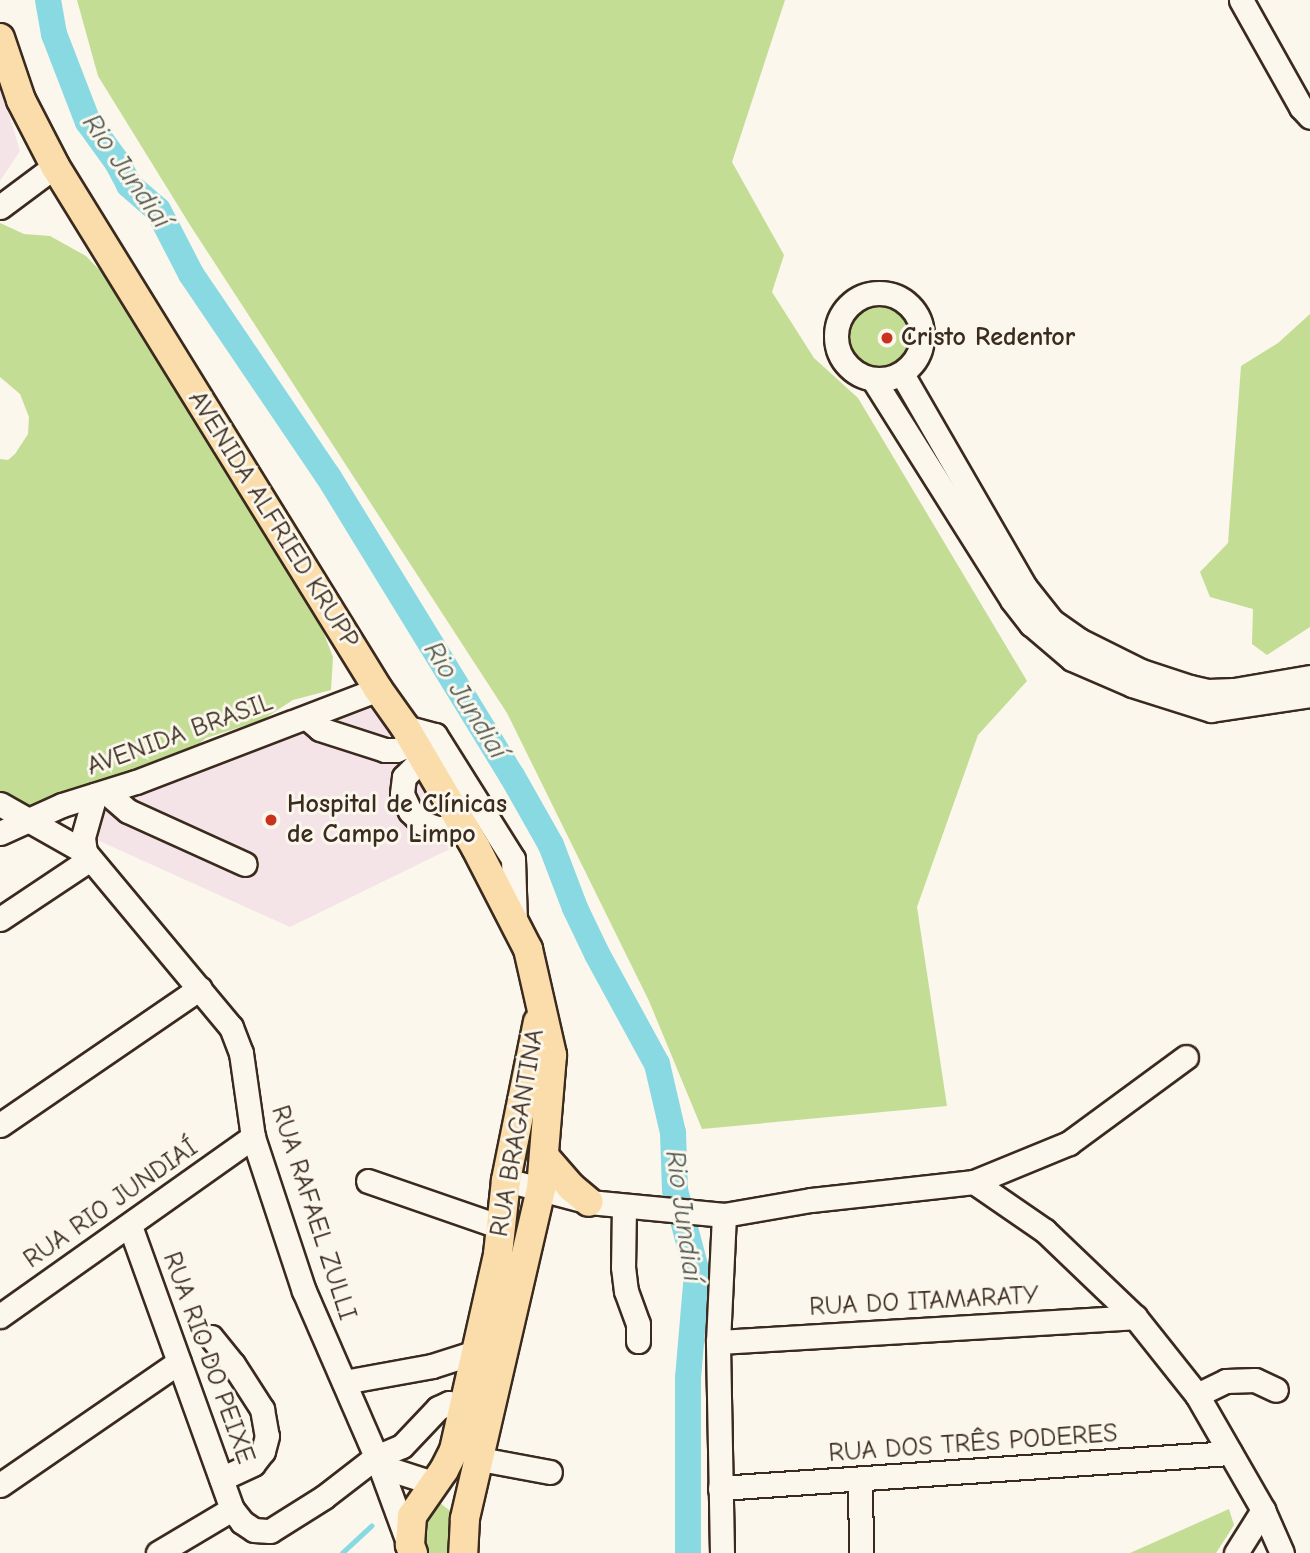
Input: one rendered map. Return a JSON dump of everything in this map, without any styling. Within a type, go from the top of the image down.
[{"type":"main road","name":"AVENIDA ALFRIED KRUPP","points":[[0,38],[21,100],[55,166],[465,828],[528,949],[541,1003]]},
{"type":"main road","name":"RUA BRAGANTINA","points":[[463,1553],[465,1519],[541,1189],[552,1055],[541,1003]]},
{"type":"main road","name":"RUA BRAGANTINA","points":[[408,1550],[412,1516],[444,1470],[454,1450],[501,1227],[506,1180],[519,1126],[541,1003]]},
{"type":"main road","points":[[544,1156],[571,1188],[589,1202]]},
{"type":"main road","points":[[433,1483],[455,1497],[465,1519]]},
{"type":"street","points":[[1241,0],[1301,107],[1310,117]]},
{"type":"street","points":[[0,207],[55,166]]},
{"type":"street","points":[[871,294],[897,297],[917,315],[922,341],[919,354],[901,374],[888,379],[873,379],[850,368],[837,344],[840,318],[848,307],[871,294]]},
{"type":"street","points":[[901,374],[1025,587],[1052,621],[1136,678]]},
{"type":"street","points":[[873,379],[1012,600],[1031,624],[1072,659],[1136,678],[1208,691],[1307,683]]},
{"type":"street","name":"AVENIDA BRASIL","points":[[0,833],[25,820],[307,718],[378,689]]},
{"type":"street","points":[[307,718],[320,729],[385,750],[396,750],[435,735],[513,859],[515,921]]},
{"type":"street","points":[[414,743],[402,794],[410,811],[422,823],[438,828],[465,828]]},
{"type":"street","points":[[88,855],[83,837],[101,794],[128,811],[245,864]]},
{"type":"street","points":[[0,804],[88,855]]},
{"type":"street","points":[[0,919],[88,855]]},
{"type":"street","name":"RUA RAFAEL ZULLI","points":[[88,855],[231,1027],[237,1045],[253,1137],[304,1291],[378,1462],[408,1550]]},
{"type":"street","points":[[0,1125],[200,988]]},
{"type":"street","points":[[506,1180],[589,1202],[724,1215],[811,1199],[974,1182],[1069,1143],[1186,1057]]},
{"type":"street","name":"RUA RIO JUNDIAÍ","points":[[0,1316],[253,1137]]},
{"type":"street","points":[[368,1181],[501,1227]]},
{"type":"street","points":[[974,1182],[1045,1231],[1135,1317],[1196,1395],[1263,1510],[1282,1553]]},
{"type":"street","points":[[634,1208],[623,1267],[626,1291],[638,1324],[638,1341]]},
{"type":"street","points":[[722,1553],[718,1342],[724,1215]]},
{"type":"street","name":"RUA RIO DO PEIXE","points":[[130,1226],[232,1508]]},
{"type":"street","name":"RUA DO ITAMARATY","points":[[718,1342],[1135,1317]]},
{"type":"street","points":[[211,1337],[256,1398],[262,1409],[267,1436],[263,1451],[253,1464],[222,1479]]},
{"type":"street","points":[[344,1382],[432,1366],[476,1352]]},
{"type":"street","points":[[0,1485],[178,1362]]},
{"type":"street","points":[[1196,1395],[1226,1381],[1255,1380],[1276,1390]]},
{"type":"street","points":[[158,1553],[232,1508],[242,1522],[254,1530],[270,1531],[402,1446],[438,1408],[449,1404],[464,1406]]},
{"type":"street","name":"RUA DOS TRÊS PODERES","points":[[720,1488],[1230,1453]]},
{"type":"street","points":[[480,1459],[550,1472]]},
{"type":"street","points":[[378,1462],[433,1483]]},
{"type":"street","points":[[860,1480],[861,1553]]},
{"type":"street","points":[[1237,1553],[1263,1510]]},
{"type":"shaded area","points":[[0,84],[20,151],[0,181]]},
{"type":"shaded area","name":"Hospital de Clínicas de Campo Limpo","points":[[374,704],[460,844],[290,927],[95,839],[101,802]]},
{"type":"green space","points":[[77,0],[785,0],[732,162],[784,255],[772,292],[814,358],[858,398],[1027,681],[978,735],[917,907],[947,1106],[702,1129],[649,1001],[507,713],[190,225],[98,76]]},
{"type":"green space","points":[[0,223],[24,234],[50,236],[86,256],[139,311],[168,376],[207,434],[319,621],[333,657],[331,690],[293,700],[262,720],[206,738],[170,768],[39,810],[0,810],[0,459],[8,460],[15,454],[28,434],[29,417],[20,394],[0,377]]},
{"type":"green space","points":[[881,306],[893,308],[904,315],[911,326],[911,350],[904,361],[893,368],[881,370],[869,368],[858,361],[851,350],[849,338],[851,326],[858,315],[869,308]]},
{"type":"green space","points":[[1310,314],[1310,627],[1267,655],[1252,644],[1253,609],[1210,597],[1200,572],[1228,543],[1241,366],[1278,343]]},
{"type":"green space","points":[[440,1503],[453,1513],[452,1553],[424,1553],[422,1513],[429,1505]]},
{"type":"green space","points":[[1229,1509],[1234,1525],[1216,1553],[1130,1553]]},
{"type":"waterway","name":"Rio Jundiaí","points":[[48,0],[54,34],[88,122],[117,162],[129,185],[158,210],[191,274],[328,476],[512,776],[551,845],[575,908],[597,954],[657,1064],[673,1133],[675,1190],[697,1273],[688,1378],[688,1553]]},
{"type":"waterway","points":[[342,1553],[371,1526]]},
{"type":"place","name":"Cristo Redentor","points":[[887,338]]},
{"type":"place","name":"Hospital de Clínicas de Campo Limpo","points":[[271,820]]}]
